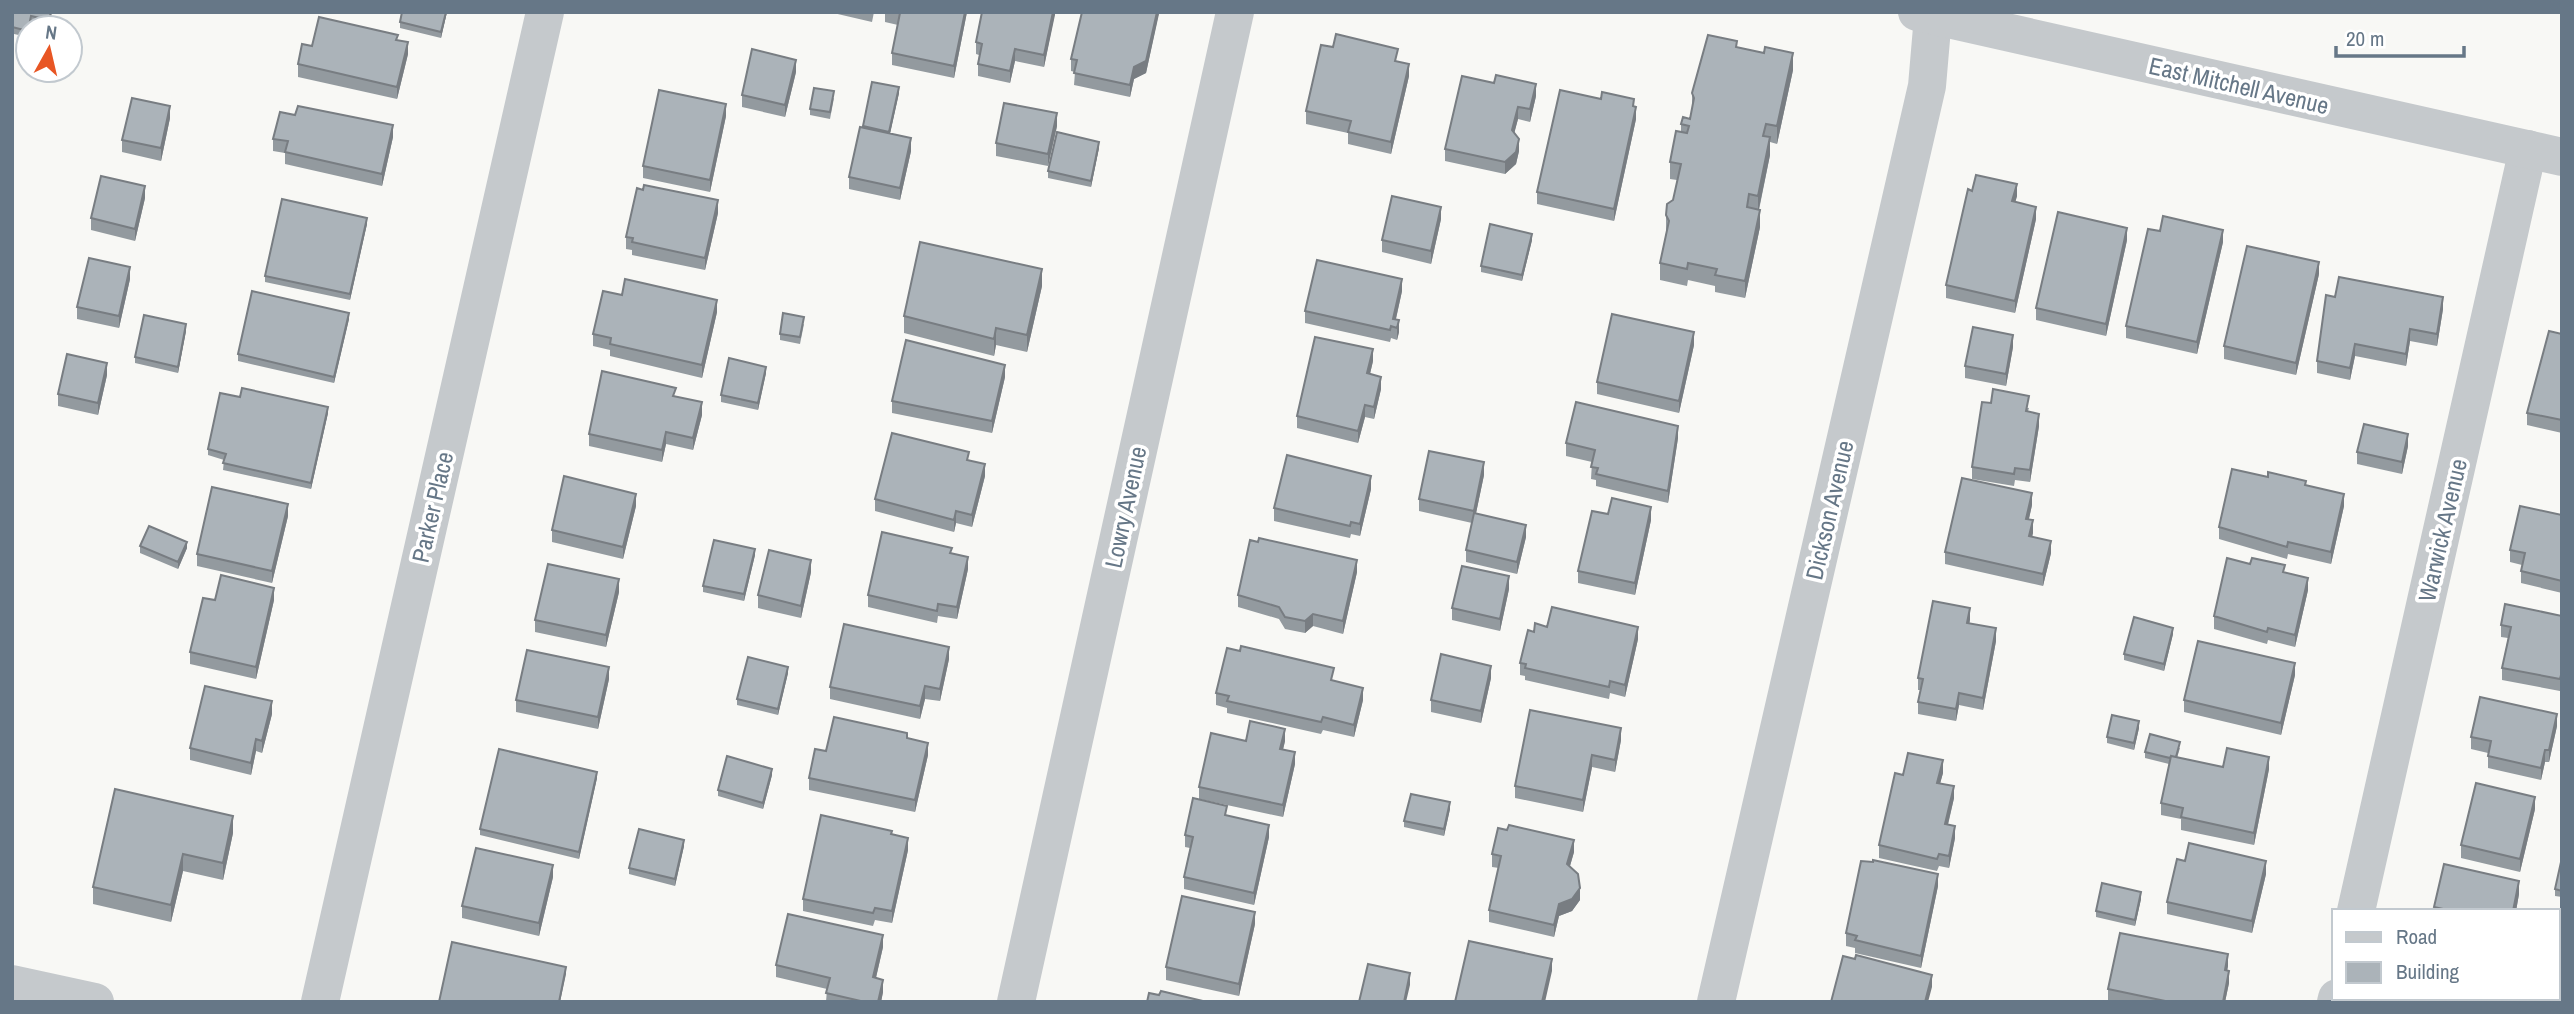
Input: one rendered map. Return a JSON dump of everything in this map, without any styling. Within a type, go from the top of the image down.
[{"type":"street","name":"Parker Place","points":[[320,1002],[545,12]]},
{"type":"street","name":"Lowry Avenue","points":[[1016,1002],[1235,12]]},
{"type":"street","name":"East Mitchell Avenue","points":[[1925,14],[2545,153]]},
{"type":"street","name":"Dickson Avenue","points":[[1716,1002],[1927,86],[1925,14]]},
{"type":"street","name":"Warwick Avenue","points":[[2356,909],[2545,153]]},
{"type":"street","points":[[12,984],[95,1002]]},
{"type":"building","points":[[12,12],[51,12],[14,14],[12,27]]},
{"type":"building","points":[[402,12],[446,12],[441,32],[400,22]]},
{"type":"building","points":[[896,12],[965,12],[954,66],[892,53],[900,13]]},
{"type":"building","points":[[982,12],[1053,12],[1044,55],[1015,49],[1010,71],[978,64],[982,44],[976,42]]},
{"type":"building","points":[[1082,12],[1157,12],[1146,61],[1134,67],[1130,85],[1074,73],[1077,60],[1071,59]]},
{"type":"building","points":[[319,17],[398,35],[396,40],[408,42],[397,87],[298,64],[302,44],[312,46]]},
{"type":"building","points":[[1336,34],[1398,49],[1395,61],[1409,64],[1391,142],[1348,132],[1351,121],[1306,111],[1321,45],[1333,47]]},
{"type":"building","points":[[1708,35],[1737,41],[1736,47],[1764,53],[1765,47],[1793,53],[1777,126],[1766,124],[1763,136],[1770,137],[1758,196],[1749,194],[1747,207],[1760,210],[1745,281],[1715,275],[1717,269],[1688,263],[1687,269],[1660,263],[1669,221],[1666,215],[1667,204],[1673,200],[1681,164],[1670,162],[1676,131],[1687,133],[1689,126],[1681,124],[1683,117],[1690,119],[1694,98],[1692,93]]},
{"type":"building","points":[[752,49],[796,60],[785,105],[742,95]]},
{"type":"building","points":[[1496,75],[1536,84],[1530,109],[1518,107],[1512,130],[1519,139],[1516,152],[1505,162],[1445,149],[1462,76],[1494,83]]},
{"type":"building","points":[[872,82],[899,87],[889,132],[863,126]]},
{"type":"building","points":[[814,88],[834,91],[830,112],[810,109]]},
{"type":"building","points":[[659,90],[726,104],[710,180],[643,166]]},
{"type":"building","points":[[1560,90],[1601,99],[1602,92],[1634,99],[1633,106],[1636,107],[1614,209],[1537,192]]},
{"type":"building","points":[[132,98],[170,106],[161,148],[122,140]]},
{"type":"building","points":[[1004,103],[1057,113],[1048,154],[996,143]]},
{"type":"building","points":[[298,106],[393,125],[382,174],[285,152],[288,141],[273,139],[280,112],[295,115]]},
{"type":"building","points":[[860,127],[911,138],[900,188],[849,177]]},
{"type":"building","points":[[1057,132],[1099,142],[1091,181],[1048,171]]},
{"type":"building","points":[[1976,175],[2017,184],[2012,201],[2036,207],[2015,301],[1946,285],[1968,189],[1972,191]]},
{"type":"building","points":[[101,176],[145,186],[135,229],[91,218]]},
{"type":"building","points":[[644,185],[718,200],[705,258],[632,242],[633,238],[626,237],[637,188],[643,190]]},
{"type":"building","points":[[1392,196],[1441,207],[1431,251],[1382,240]]},
{"type":"building","points":[[282,199],[367,218],[350,294],[265,276]]},
{"type":"building","points":[[2058,212],[2127,228],[2106,324],[2036,308]]},
{"type":"building","points":[[2163,216],[2223,230],[2197,342],[2126,326],[2148,229],[2160,231]]},
{"type":"building","points":[[1490,224],[1532,234],[1522,275],[1481,266]]},
{"type":"building","points":[[920,242],[1042,269],[1027,335],[996,328],[994,339],[904,316]]},
{"type":"building","points":[[2247,246],[2319,262],[2296,363],[2224,346]]},
{"type":"building","points":[[89,258],[130,267],[119,316],[77,307]]},
{"type":"building","points":[[1317,260],[1402,279],[1393,319],[1399,320],[1397,328],[1391,326],[1390,330],[1305,311]]},
{"type":"building","points":[[2339,277],[2443,297],[2437,334],[2410,329],[2406,354],[2355,344],[2350,368],[2317,361],[2326,295],[2335,297]]},
{"type":"building","points":[[625,279],[717,300],[702,365],[610,344],[611,338],[593,334],[603,291],[622,295]]},
{"type":"building","points":[[252,291],[349,313],[334,377],[238,354]]},
{"type":"building","points":[[783,313],[804,317],[800,337],[780,334]]},
{"type":"building","points":[[1612,314],[1694,332],[1679,401],[1597,382]]},
{"type":"building","points":[[144,315],[186,324],[178,367],[135,357]]},
{"type":"building","points":[[1973,327],[2013,335],[2006,374],[1965,366]]},
{"type":"building","points":[[2549,331],[2562,334],[2562,420],[2527,413]]},
{"type":"building","points":[[1315,337],[1373,349],[1367,373],[1381,377],[1374,407],[1365,405],[1358,431],[1297,416]]},
{"type":"building","points":[[906,340],[1005,365],[992,421],[892,401]]},
{"type":"building","points":[[67,354],[107,363],[98,403],[58,394]]},
{"type":"building","points":[[729,358],[766,367],[758,403],[721,395]]},
{"type":"building","points":[[602,371],[676,388],[673,396],[702,402],[693,438],[666,432],[662,450],[589,434]]},
{"type":"building","points":[[242,388],[328,407],[311,483],[223,463],[226,454],[208,449],[220,393],[240,397]]},
{"type":"building","points":[[1993,389],[2029,396],[2026,411],[2039,414],[2030,470],[2015,468],[2014,474],[1972,467],[1982,402],[1991,403]]},
{"type":"building","points":[[1576,402],[1678,426],[1668,491],[1596,474],[1598,468],[1591,467],[1595,450],[1566,443]]},
{"type":"building","points":[[2364,424],[2408,434],[2402,462],[2357,452]]},
{"type":"building","points":[[892,433],[969,452],[967,460],[985,464],[972,515],[956,511],[954,520],[875,499]]},
{"type":"building","points":[[1429,451],[1484,462],[1474,511],[1419,499]]},
{"type":"building","points":[[1287,455],[1371,476],[1360,524],[1351,522],[1350,526],[1274,508]]},
{"type":"building","points":[[2232,469],[2268,477],[2268,472],[2306,481],[2305,485],[2344,494],[2331,552],[2288,542],[2287,547],[2219,527]]},
{"type":"building","points":[[564,476],[636,494],[623,547],[552,530]]},
{"type":"building","points":[[1962,478],[2032,493],[2026,519],[2033,520],[2029,536],[2051,541],[2043,574],[1945,552]]},
{"type":"building","points":[[212,487],[288,504],[272,571],[197,554]]},
{"type":"building","points":[[1612,498],[1651,507],[1635,583],[1578,571],[1592,511],[1608,514]]},
{"type":"building","points":[[2520,506],[2562,515],[2562,581],[2521,571],[2525,553],[2510,550]]},
{"type":"building","points":[[1474,513],[1526,525],[1517,562],[1466,550]]},
{"type":"building","points":[[149,526],[187,542],[178,562],[140,546]]},
{"type":"building","points":[[882,532],[952,548],[950,553],[968,557],[957,607],[938,604],[937,611],[868,595]]},
{"type":"building","points":[[1259,538],[1357,560],[1343,621],[1313,614],[1305,621],[1285,617],[1279,607],[1238,595],[1250,540],[1258,542]]},
{"type":"building","points":[[714,540],[755,549],[744,594],[703,586]]},
{"type":"building","points":[[769,550],[811,560],[801,606],[758,595]]},
{"type":"building","points":[[2227,558],[2250,564],[2252,558],[2285,565],[2283,572],[2308,578],[2295,635],[2268,628],[2267,632],[2214,616]]},
{"type":"building","points":[[548,564],[619,579],[606,635],[535,620]]},
{"type":"building","points":[[1462,566],[1509,576],[1500,619],[1452,608]]},
{"type":"building","points":[[221,575],[274,588],[256,667],[190,652],[203,598],[215,600]]},
{"type":"building","points":[[1933,601],[1970,608],[1967,623],[1996,628],[1983,698],[1959,693],[1956,709],[1918,702],[1923,679],[1918,678]]},
{"type":"building","points":[[2505,604],[2562,616],[2560,679],[2502,668],[2511,627],[2501,625]]},
{"type":"building","points":[[1552,607],[1638,627],[1625,685],[1610,681],[1609,687],[1525,668],[1526,664],[1520,663],[1528,630],[1534,632],[1535,623],[1547,627]]},
{"type":"building","points":[[2134,617],[2173,628],[2164,664],[2124,654]]},
{"type":"building","points":[[844,624],[949,647],[940,689],[925,686],[920,706],[830,687]]},
{"type":"building","points":[[2198,641],[2295,663],[2281,723],[2184,700]]},
{"type":"building","points":[[1241,646],[1334,668],[1331,680],[1363,688],[1354,725],[1323,717],[1321,722],[1227,701],[1229,696],[1216,693],[1227,648],[1240,651]]},
{"type":"building","points":[[527,650],[609,667],[598,717],[516,700]]},
{"type":"building","points":[[1441,654],[1491,666],[1481,711],[1431,700]]},
{"type":"building","points":[[748,657],[788,667],[778,709],[737,699]]},
{"type":"building","points":[[205,686],[272,701],[262,741],[256,739],[251,763],[190,748]]},
{"type":"building","points":[[2480,697],[2557,714],[2549,750],[2545,750],[2541,768],[2488,756],[2491,741],[2471,737]]},
{"type":"building","points":[[1530,710],[1621,728],[1615,760],[1592,755],[1583,800],[1515,786]]},
{"type":"building","points":[[2112,715],[2139,721],[2134,743],[2107,737]]},
{"type":"building","points":[[834,717],[907,733],[907,738],[928,743],[915,800],[809,778],[815,749],[826,751]]},
{"type":"building","points":[[1250,721],[1285,729],[1280,749],[1295,752],[1283,805],[1199,787],[1211,733],[1246,741]]},
{"type":"building","points":[[2150,734],[2180,742],[2176,757],[2145,752]]},
{"type":"building","points":[[2227,748],[2269,757],[2254,833],[2181,817],[2183,808],[2161,803],[2171,756],[2223,767]]},
{"type":"building","points":[[499,749],[597,772],[579,852],[480,829]]},
{"type":"building","points":[[1908,753],[1943,760],[1937,783],[1954,786],[1945,824],[1955,826],[1949,856],[1939,854],[1937,859],[1879,845],[1895,773],[1903,775]]},
{"type":"building","points":[[727,756],[772,769],[763,803],[718,790]]},
{"type":"building","points":[[2476,783],[2535,797],[2520,859],[2461,845]]},
{"type":"building","points":[[115,789],[233,816],[223,863],[183,854],[171,905],[93,887]]},
{"type":"building","points":[[1411,794],[1450,802],[1444,829],[1404,821]]},
{"type":"building","points":[[1193,798],[1227,806],[1225,815],[1269,825],[1254,893],[1184,877],[1193,837],[1185,835]]},
{"type":"building","points":[[821,815],[892,831],[891,834],[908,838],[892,911],[875,908],[873,913],[803,899]]},
{"type":"building","points":[[1509,825],[1574,840],[1567,864],[1578,874],[1580,888],[1572,899],[1559,904],[1554,925],[1489,910],[1501,856],[1492,854],[1498,828],[1507,830]]},
{"type":"building","points":[[639,829],[684,840],[675,879],[629,868]]},
{"type":"building","points":[[2189,843],[2266,861],[2252,921],[2167,902],[2177,859],[2185,861]]},
{"type":"building","points":[[476,848],[553,865],[539,923],[462,906]]},
{"type":"building","points":[[1873,860],[1938,874],[1921,956],[1855,940],[1857,936],[1846,933],[1861,861]]},
{"type":"building","points":[[2562,862],[2562,891],[2555,889]]},
{"type":"building","points":[[2444,864],[2519,881],[2513,909],[2434,907]]},
{"type":"building","points":[[2102,883],[2141,892],[2135,920],[2096,911]]},
{"type":"building","points":[[1182,896],[1255,912],[1239,984],[1166,967]]},
{"type":"building","points":[[788,914],[883,935],[873,977],[883,980],[878,1002],[865,1002],[826,993],[830,978],[776,965]]},
{"type":"building","points":[[2120,933],[2228,954],[2225,970],[2229,971],[2223,1002],[2170,1002],[2108,989]]},
{"type":"building","points":[[1469,941],[1552,959],[1542,1002],[1455,1002]]},
{"type":"building","points":[[452,942],[566,967],[559,1002],[439,1002]]},
{"type":"building","points":[[1856,955],[1932,975],[1925,1002],[1831,1002],[1843,956],[1855,959]]},
{"type":"building","points":[[1368,964],[1410,973],[1404,1002],[1359,1002]]},
{"type":"building","points":[[1161,991],[1207,1002],[1147,1002],[1149,993],[1159,995]]},
{"type":"building","points":[[2430,1000],[2486,1000],[2486,1002]]}]
